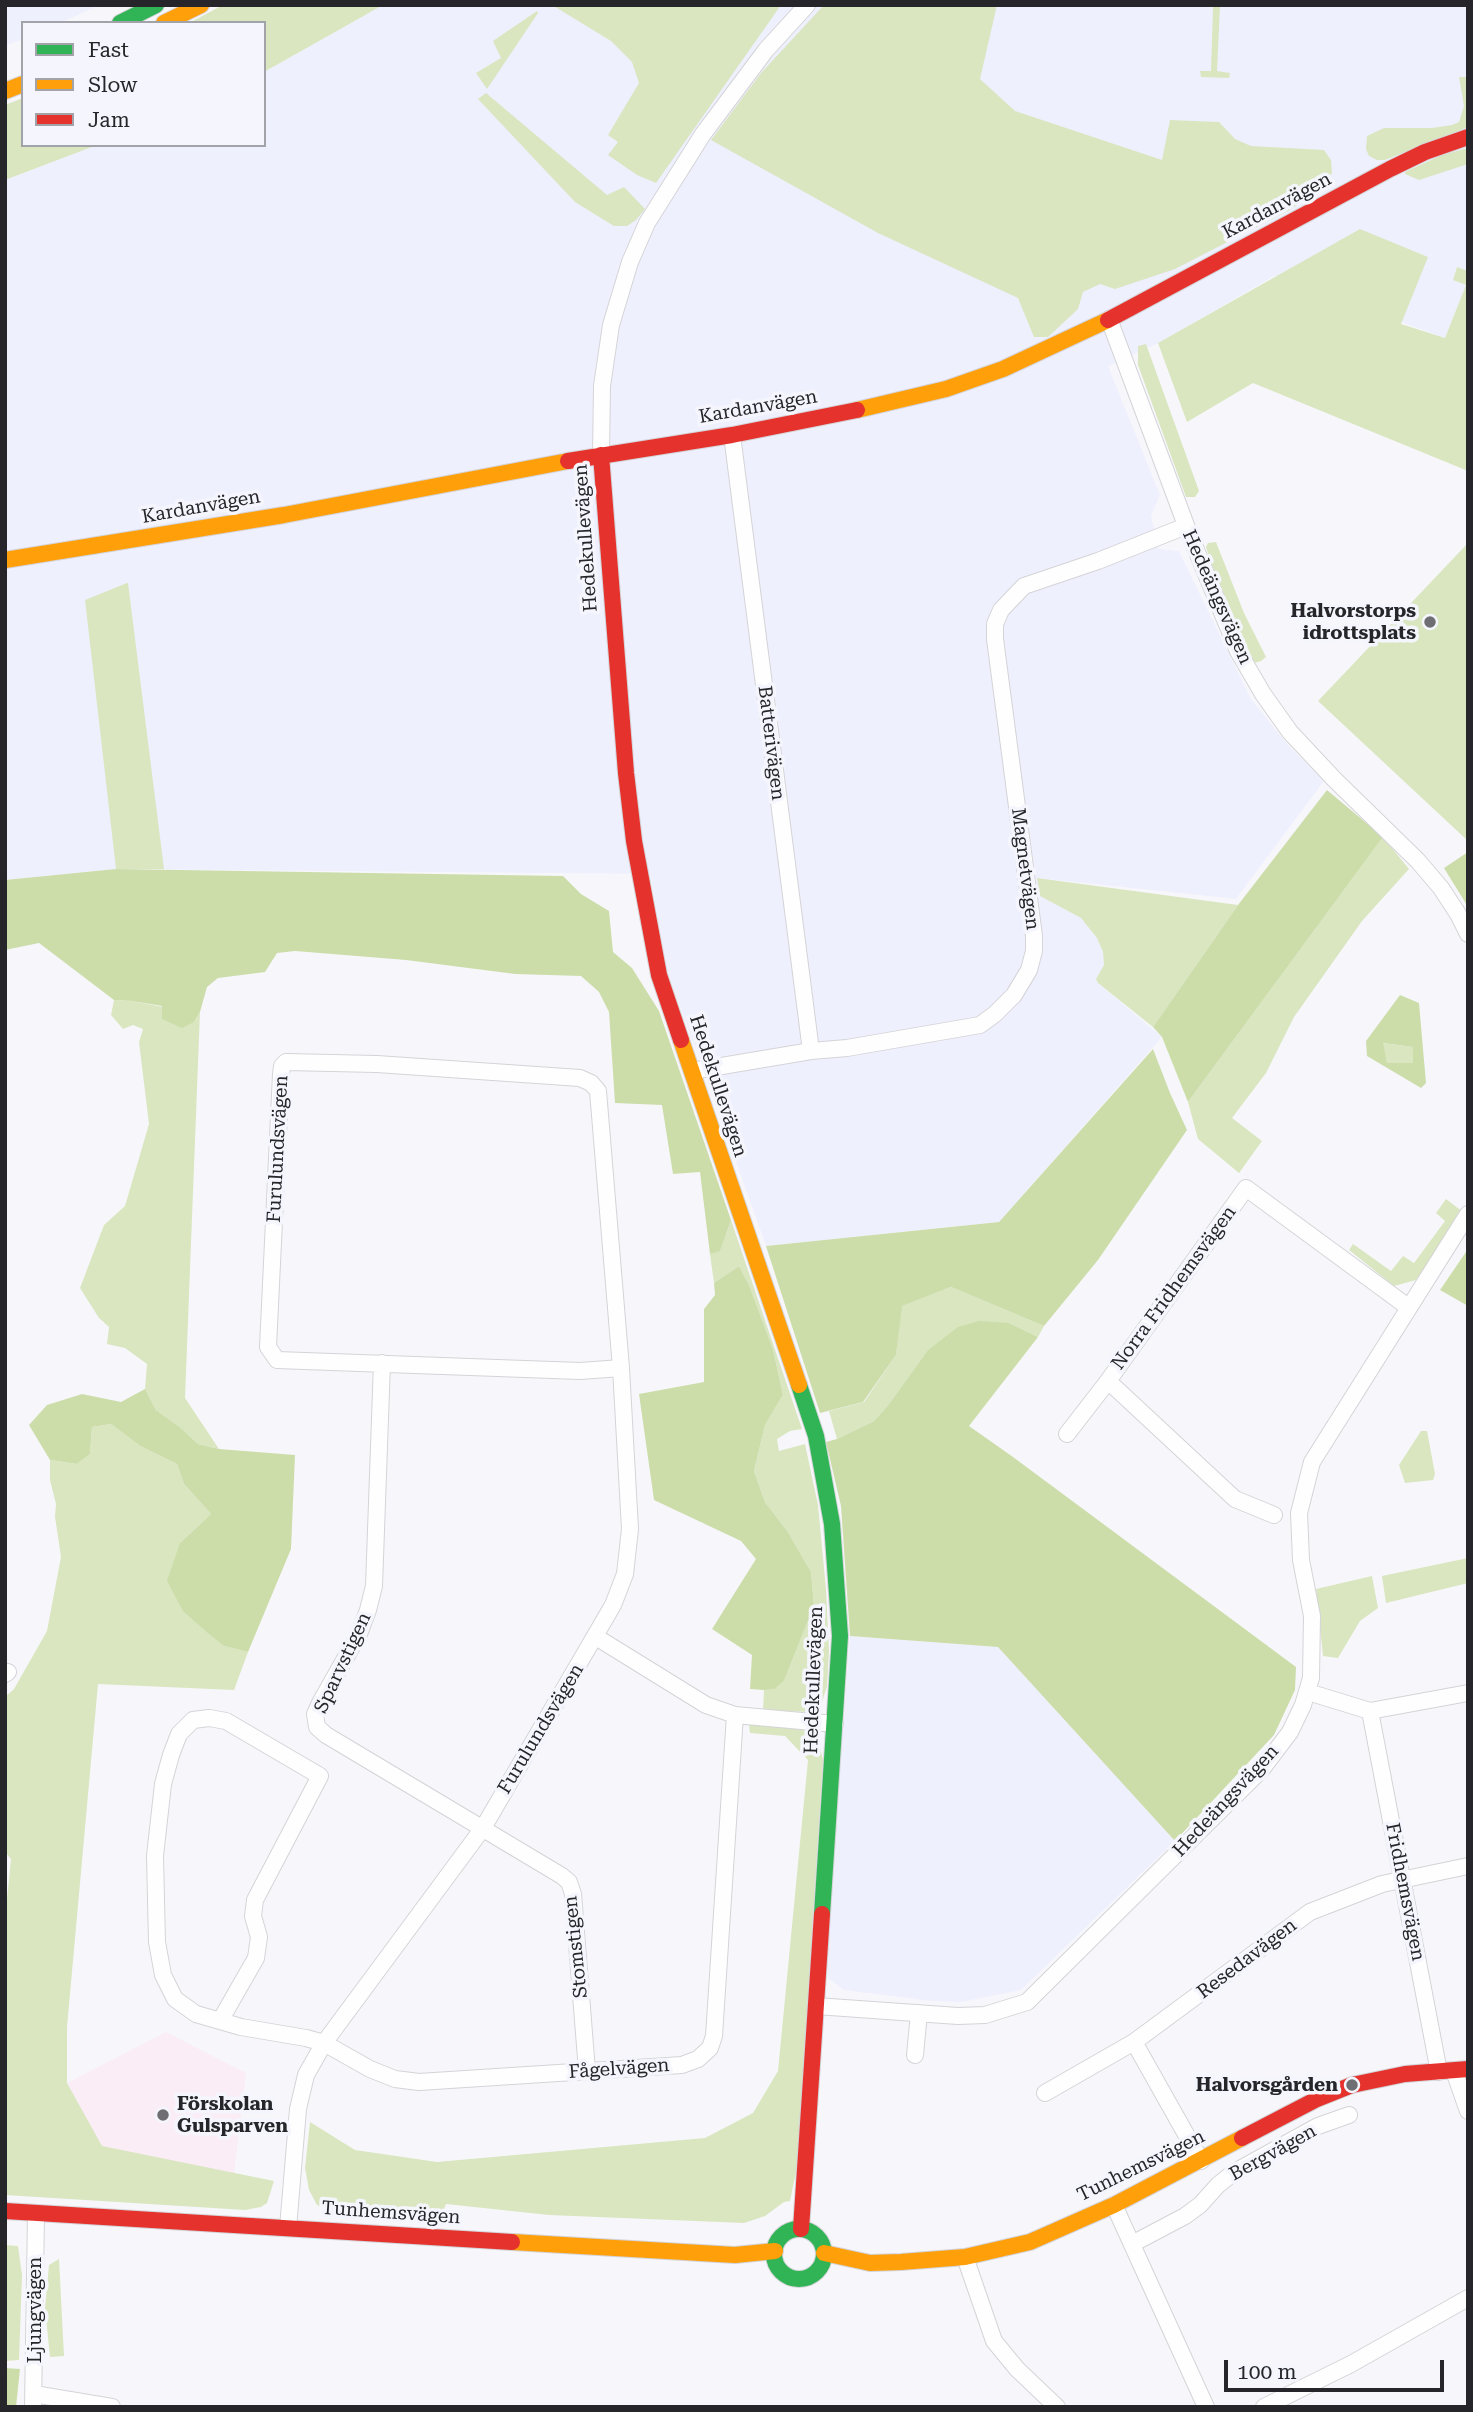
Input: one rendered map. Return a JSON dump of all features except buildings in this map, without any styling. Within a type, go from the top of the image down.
[{"type":"main road","points":[[124,21],[156,5]]},
{"type":"main road","points":[[168,21],[201,5]]},
{"type":"main road","name":"Kardanvägen","points":[[5,560],[284,515],[601,455],[732,435],[880,405],[946,388],[1003,369],[1109,319],[1390,169],[1468,136]]},
{"type":"main road","name":"Hedekullevägen","points":[[601,455],[618,683],[634,841],[659,975],[816,1436],[831,1524],[840,1636],[801,2229]]},
{"type":"main road","name":"Tunhemsvägen","points":[[824,2253],[870,2263],[965,2257],[1030,2242],[1114,2205],[1317,2099],[1378,2078],[1453,2071]]},
{"type":"main road","name":"Tunhemsvägen","points":[[5,2211],[735,2255],[775,2251]]},
{"type":"main road","points":[[801,2229],[817,2237],[824,2253],[817,2271],[799,2278],[787,2275],[781,2270],[775,2259],[775,2251],[784,2234],[801,2229]]},
{"type":"street","name":"Hedekullevägen","points":[[601,455],[602,386],[611,325],[630,262],[647,223],[711,124],[766,50],[807,5]]},
{"type":"street","name":"Hedeängsvägen","points":[[1109,319],[1186,526],[1238,651],[1263,694],[1290,732],[1418,861],[1441,888],[1468,934]]},
{"type":"street","name":"Batterivägen","points":[[732,435],[811,1051]]},
{"type":"street","name":"Magnetvägen","points":[[692,1071],[980,1025],[1014,995],[1029,970],[1034,951],[1034,936],[995,624],[1002,610],[1024,586],[1098,561],[1186,526]]},
{"type":"street","name":"Furulundsvägen","points":[[288,2228],[298,2109],[306,2074],[324,2043],[482,1828],[596,1637],[625,1574],[630,1529],[621,1368],[597,1091],[591,1083],[580,1078],[290,1060],[282,1066],[268,1347],[277,1360],[580,1371],[621,1368]]},
{"type":"street","name":"Norra Fridhemsvägen","points":[[1067,1434],[1246,1188],[1408,1307]]},
{"type":"street","name":"Hedeängsvägen","points":[[816,2006],[958,2016],[985,2015],[1027,2002],[1262,1769],[1290,1732],[1308,1692],[1312,1662],[1312,1616],[1301,1560],[1299,1513],[1311,1462],[1468,1214]]},
{"type":"street","name":"Sparvstigen","points":[[382,1363],[374,1586],[359,1634],[315,1714],[317,1727],[326,1735],[482,1828]]},
{"type":"street","name":"Norra Fridhemsvägen","points":[[1108,1381],[1235,1499],[1274,1515]]},
{"type":"street","points":[[596,1637],[706,1704],[735,1715],[835,1724]]},
{"type":"street","points":[[1308,1692],[1370,1711],[1468,1693]]},
{"type":"street","name":"Fridhemsvägen","points":[[1370,1711],[1402,1879],[1453,2071],[1468,2111]]},
{"type":"street","name":"Fågelvägen","points":[[324,2043],[370,2069],[395,2079],[419,2082],[682,2065],[698,2059],[710,2048],[714,2036],[735,1715]]},
{"type":"street","points":[[220,2021],[256,1958],[258,1937],[253,1916],[255,1900],[320,1776],[226,1721],[209,1718],[193,1720],[179,1734],[163,1784],[155,1894],[157,1941],[163,1975],[175,1999],[195,2014],[220,2021],[324,2043]]},
{"type":"street","name":"Stomstigen","points":[[482,1828],[569,1882],[573,1894],[587,2071]]},
{"type":"street","name":"Resedavägen","points":[[1045,2093],[1134,2042],[1310,1912],[1382,1884],[1468,1866]]},
{"type":"street","points":[[915,2055],[919,2013]]},
{"type":"street","points":[[1134,2042],[1201,2161]]},
{"type":"street","name":"Bergvägen","points":[[1132,2244],[1185,2216],[1233,2173],[1318,2126],[1349,2115]]},
{"type":"street","points":[[1114,2205],[1206,2407]]},
{"type":"street","name":"Ljungvägen","points":[[34,2400],[36,2214]]},
{"type":"street","points":[[965,2257],[994,2341],[1017,2370],[1056,2407]]},
{"type":"street","points":[[1264,2407],[1351,2364],[1468,2298]]},
{"type":"street","points":[[34,2400],[112,2407]]},
{"type":"shaded area","points":[[5,5],[100,5],[64,21],[21,21],[21,40],[5,46]]},
{"type":"shaded area","points":[[383,5],[1468,5],[1468,271],[1457,267],[1453,280],[1466,285],[1445,338],[1274,276],[1159,343],[1108,366],[1160,495],[1151,516],[1159,549],[1179,551],[1251,699],[1289,746],[1324,781],[1236,899],[1037,878],[1041,896],[1081,918],[1097,938],[1103,952],[1104,965],[1096,979],[1098,983],[1162,1037],[999,1222],[766,1246],[667,970],[650,874],[116,869],[5,880],[5,180],[92,147],[266,147],[266,71]]},
{"type":"shaded area","points":[[850,1636],[998,1647],[1175,1841],[1021,1990],[961,2002],[931,2001],[844,1990],[828,1978],[826,1951]]},
{"type":"shaded area","name":"Förskolan Gulsparven","points":[[166,2032],[246,2073],[234,2174],[101,2146],[67,2083]]},
{"type":"green space","points":[[223,5],[383,5],[266,71],[266,21],[193,21]]},
{"type":"green space","points":[[552,5],[781,5],[656,183],[637,175],[608,155],[618,142],[608,135],[639,83],[632,62],[611,41]]},
{"type":"green space","points":[[824,5],[997,5],[980,79],[1015,111],[1162,160],[1170,120],[1219,122],[1235,139],[1251,146],[1324,150],[1331,160],[1332,173],[1319,191],[1288,211],[1175,269],[1115,289],[1100,284],[1083,292],[1078,309],[1048,337],[1034,337],[1018,298],[878,233],[711,140],[761,73]]},
{"type":"green space","points":[[1213,6],[1220,6],[1217,71],[1230,73],[1229,78],[1201,77],[1200,71],[1211,71]]},
{"type":"green space","points":[[537,11],[487,89],[476,73],[501,58],[493,41]]},
{"type":"green space","points":[[1459,77],[1468,77],[1468,127],[1385,160],[1369,156],[1366,149],[1367,136],[1384,128],[1432,128],[1459,122],[1464,106]]},
{"type":"green space","points":[[486,93],[607,195],[624,187],[645,209],[627,226],[614,226],[575,202],[478,99]]},
{"type":"green space","points":[[21,99],[21,147],[92,147],[5,180],[5,105]]},
{"type":"green space","points":[[1468,148],[1468,164],[1419,180],[1405,174],[1442,155]]},
{"type":"green space","points":[[1360,229],[1428,257],[1401,324],[1445,338],[1466,285],[1453,280],[1457,267],[1468,271],[1468,471],[1253,383],[1187,422],[1158,343]]},
{"type":"green space","points":[[1146,344],[1199,491],[1195,497],[1186,497],[1138,365],[1138,346]]},
{"type":"green space","points":[[1216,542],[1244,613],[1266,657],[1261,661],[1254,663],[1250,660],[1223,599],[1206,547],[1208,543]]},
{"type":"green space","name":"Halvorstorps idrottsplats","points":[[1468,543],[1468,841],[1318,701]]},
{"type":"green space","points":[[128,583],[164,869],[116,869],[85,600]]},
{"type":"green space","points":[[1327,790],[1383,837],[1188,1102],[1162,1037],[1153,1027],[1238,905]]},
{"type":"green space","points":[[1383,837],[1409,869],[1362,921],[1294,1017],[1266,1073],[1232,1118],[1262,1141],[1239,1173],[1198,1139],[1188,1102]]},
{"type":"green space","points":[[1468,852],[1468,907],[1444,868]]},
{"type":"green space","points":[[116,869],[563,876],[581,894],[609,911],[613,952],[632,968],[659,1011],[731,1220],[720,1251],[710,1254],[700,1172],[673,1174],[662,1105],[615,1103],[609,1012],[599,992],[581,976],[515,974],[406,960],[295,951],[277,953],[265,972],[218,978],[207,987],[200,1012],[194,1022],[182,1028],[162,1019],[162,1006],[114,1000],[39,943],[5,950],[5,880]]},
{"type":"green space","points":[[1037,878],[1238,905],[1153,1027],[1098,983],[1096,979],[1104,965],[1103,952],[1097,938],[1081,918],[1040,896]]},
{"type":"green space","points":[[1400,995],[1419,1003],[1426,1083],[1421,1088],[1367,1056],[1366,1041]],"holes":[[[1383,1043],[1413,1047],[1413,1063],[1387,1063]]]},
{"type":"green space","points":[[114,1000],[163,1007],[194,1022],[200,1012],[185,1398],[219,1449],[198,1444],[156,1410],[145,1389],[147,1364],[125,1348],[107,1344],[109,1327],[99,1318],[80,1288],[104,1225],[125,1206],[149,1124],[139,1042],[143,1029],[133,1025],[123,1029],[111,1015]]},
{"type":"green space","points":[[1382,1043],[1413,1047],[1413,1063],[1387,1063]]},
{"type":"green space","points":[[1153,1049],[1187,1130],[1098,1260],[1044,1326],[951,1287],[902,1306],[896,1355],[863,1402],[820,1413],[766,1246],[999,1222]]},
{"type":"green space","points":[[1446,1199],[1463,1212],[1416,1280],[1394,1286],[1349,1250],[1353,1244],[1391,1271],[1403,1256],[1414,1263],[1445,1221],[1436,1213]]},
{"type":"green space","points":[[731,1220],[802,1429],[790,1431],[777,1439],[779,1451],[805,1444],[818,1505],[829,1651],[827,1686],[822,1702],[810,1712],[763,1710],[764,1690],[775,1689],[784,1681],[814,1606],[811,1572],[788,1532],[765,1502],[754,1471],[765,1425],[783,1395],[773,1349],[739,1266],[714,1283],[710,1254],[720,1250]]},
{"type":"green space","points":[[1468,1249],[1468,1306],[1440,1290]]},
{"type":"green space","points":[[739,1266],[773,1349],[783,1395],[765,1425],[754,1471],[765,1502],[788,1532],[811,1572],[814,1606],[784,1681],[775,1689],[764,1690],[750,1689],[752,1655],[712,1629],[756,1559],[741,1541],[654,1500],[639,1394],[704,1382],[704,1309],[715,1295],[714,1283]]},
{"type":"green space","points":[[951,1287],[1044,1326],[1038,1337],[1009,1323],[927,1351],[874,1421],[837,1439],[829,1411],[864,1402],[896,1355],[901,1306]]},
{"type":"green space","points":[[979,1321],[1009,1323],[1038,1337],[969,1426],[1296,1667],[1295,1690],[1274,1735],[1175,1841],[998,1647],[850,1636],[841,1506],[826,1442],[874,1421],[927,1351],[958,1327]]},
{"type":"green space","points":[[145,1389],[156,1410],[198,1444],[219,1449],[295,1455],[291,1549],[248,1652],[224,1646],[208,1633],[183,1611],[167,1581],[180,1543],[211,1514],[184,1484],[177,1464],[140,1446],[111,1424],[92,1427],[90,1454],[77,1464],[50,1460],[29,1425],[47,1405],[82,1394],[121,1402]]},
{"type":"green space","points":[[111,1424],[140,1446],[177,1464],[184,1484],[211,1514],[180,1543],[224,1646],[248,1652],[234,1690],[98,1684],[67,2027],[67,2083],[102,2146],[274,2181],[267,2203],[245,2210],[5,2195],[5,1919],[11,1859],[5,1852],[5,1697],[14,1689],[47,1631],[61,1557],[55,1517],[56,1504],[50,1480],[50,1460],[77,1464],[90,1454],[92,1427]]},
{"type":"green space","points":[[1421,1431],[1427,1431],[1435,1474],[1433,1480],[1405,1483],[1399,1465]]},
{"type":"green space","points":[[1468,1558],[1468,1583],[1386,1603],[1382,1576]]},
{"type":"green space","points":[[1372,1576],[1378,1608],[1360,1621],[1338,1658],[1323,1656],[1316,1589]]},
{"type":"green space","points":[[749,1724],[806,1730],[814,1736],[823,1760],[797,2167],[790,2201],[784,2202],[765,2216],[744,2223],[549,2215],[446,2204],[441,2217],[399,2218],[335,2212],[317,2205],[309,2190],[305,2168],[310,2122],[355,2150],[437,2162],[705,2138],[753,2113],[778,2071],[808,1760],[785,1736],[750,1733]]},
{"type":"green space","points":[[5,2245],[18,2246],[22,2275],[19,2360],[5,2361]]},
{"type":"green space","points":[[59,2259],[64,2356],[50,2357],[45,2308],[49,2265]]},
{"type":"green space","points":[[5,2368],[20,2369],[16,2407],[5,2407]]},
{"type":"traffic: fast","points":[[124,21],[156,5]]},
{"type":"traffic: fast","points":[[799,1385],[816,1436],[832,1524],[840,1636],[822,1914]]},
{"type":"traffic: fast","points":[[799,2229],[816,2237],[824,2254],[816,2271],[799,2279],[782,2271],[774,2254],[782,2237],[799,2229]]},
{"type":"traffic: slow","points":[[168,21],[201,5]]},
{"type":"traffic: slow","points":[[5,91],[21,85]]},
{"type":"traffic: slow","points":[[857,410],[946,389],[1003,369],[1108,320]]},
{"type":"traffic: slow","points":[[5,560],[284,515],[568,461]]},
{"type":"traffic: slow","points":[[681,1040],[799,1385]]},
{"type":"traffic: slow","points":[[824,2253],[870,2263],[901,2262],[965,2257],[1030,2242],[1114,2205],[1242,2138]]},
{"type":"traffic: slow","points":[[512,2242],[735,2255],[775,2251]]},
{"type":"traffic: jam","points":[[1108,320],[1390,169],[1425,152],[1468,137]]},
{"type":"traffic: jam","points":[[568,461],[732,435],[857,410]]},
{"type":"traffic: jam","points":[[601,455],[626,773],[634,841],[659,975],[681,1040]]},
{"type":"traffic: jam","points":[[801,2229],[822,1914]]},
{"type":"traffic: jam","points":[[1242,2138],[1317,2099],[1352,2085],[1405,2074],[1468,2069]]},
{"type":"traffic: jam","points":[[5,2211],[512,2242]]},
{"type":"place","name":"Halvorstorps idrottsplats","points":[[1430,622]]},
{"type":"place","name":"Halvorsgården","points":[[1352,2085]]},
{"type":"place","name":"Förskolan Gulsparven","points":[[163,2115]]}]
